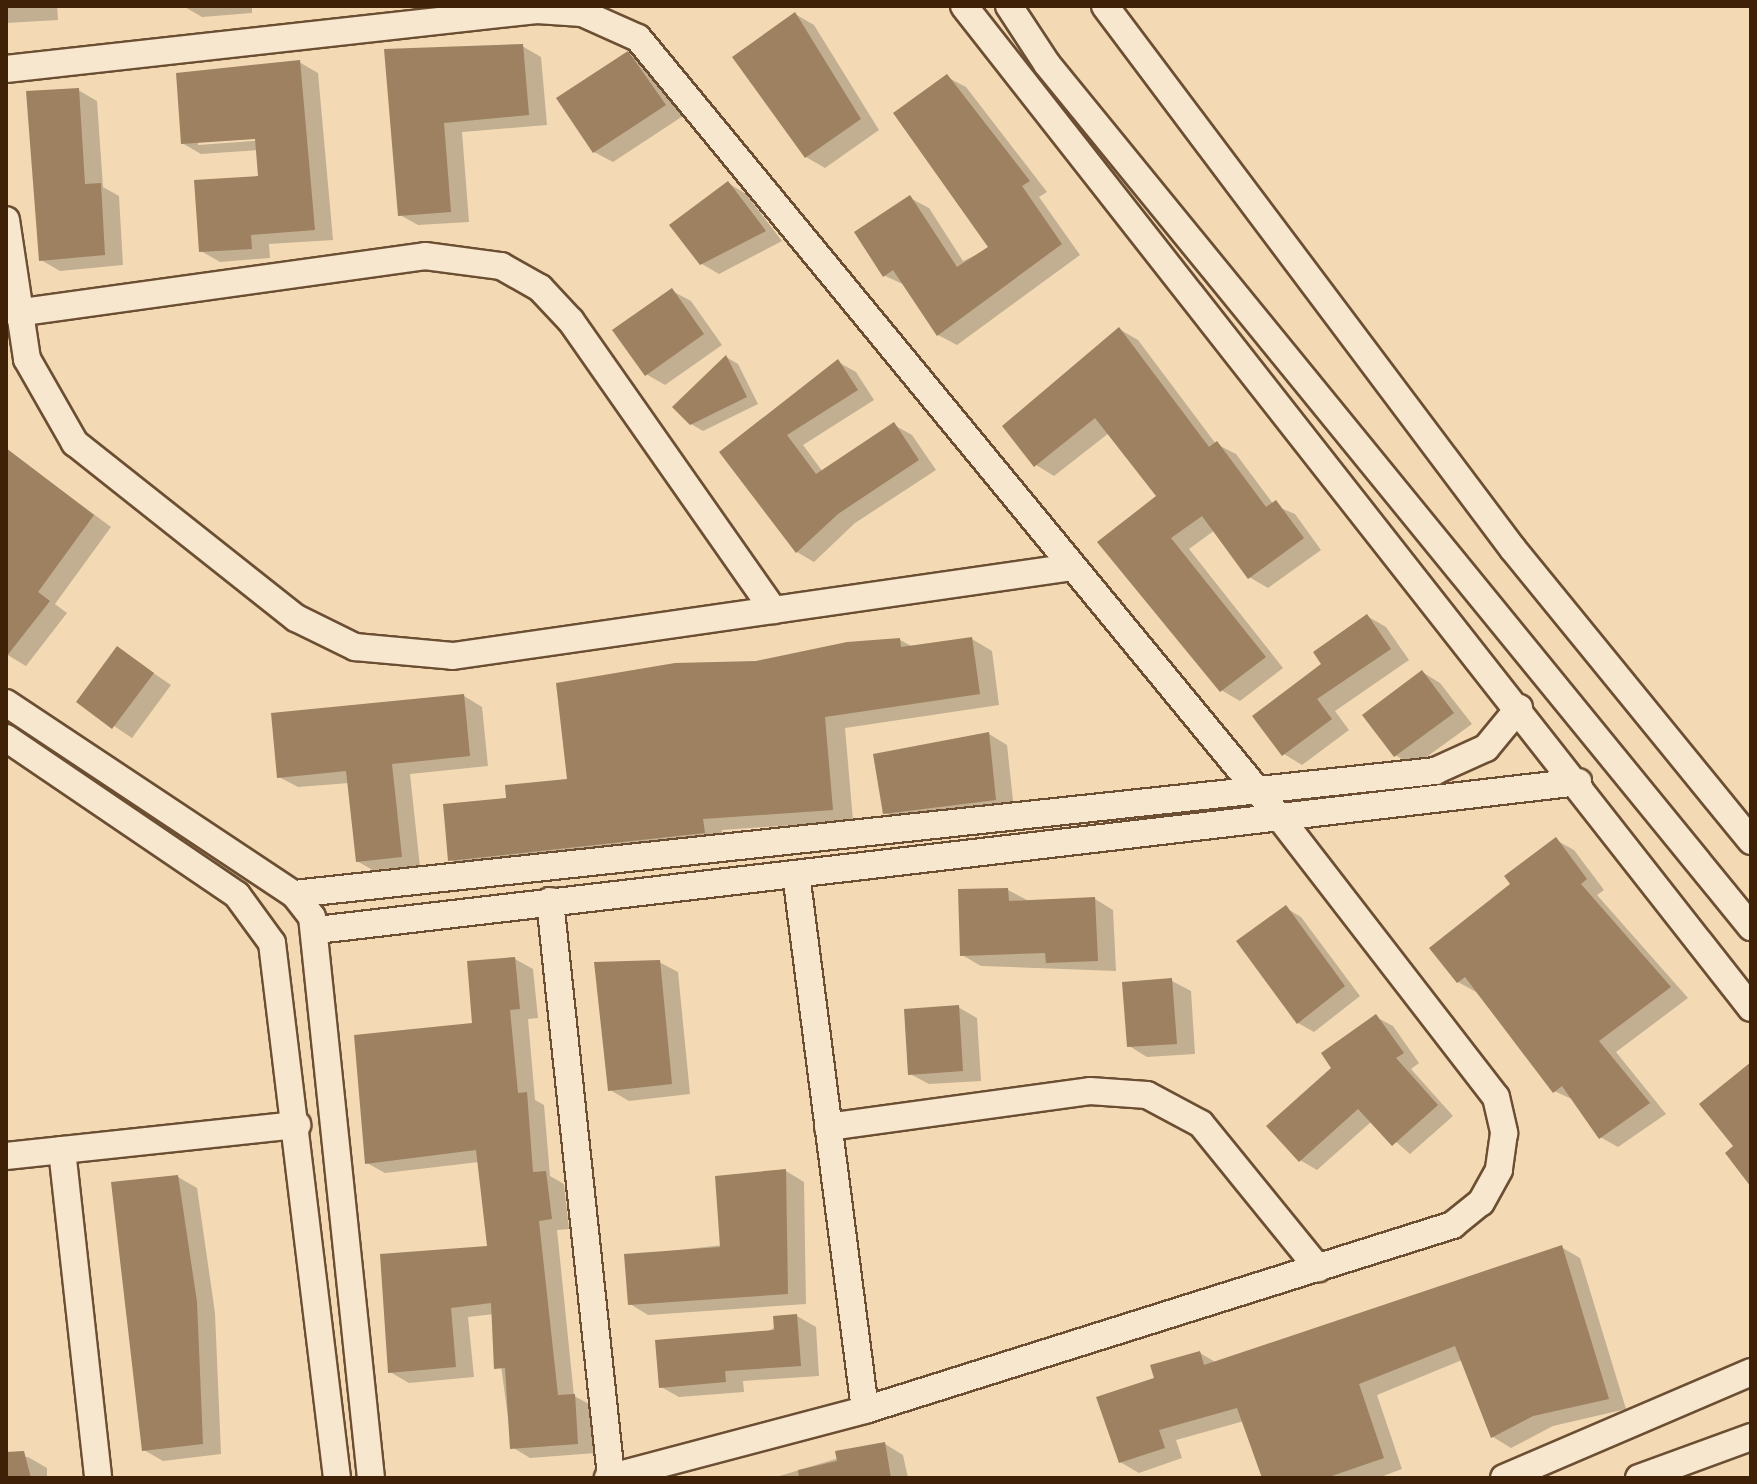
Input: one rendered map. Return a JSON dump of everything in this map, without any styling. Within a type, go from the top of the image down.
[{"type":"street","points":[[964,6],[1578,782],[1751,1008]]},
{"type":"street","points":[[1009,6],[1047,64],[1751,927]]},
{"type":"street","points":[[1105,6],[1513,549],[1751,841]]},
{"type":"street","points":[[6,69],[537,10],[582,13],[618,25],[656,53],[1072,567],[1281,819],[1487,1081],[1504,1133],[1499,1170],[1468,1215],[1318,1268],[865,1410],[610,1478],[550,901]]},
{"type":"street","points":[[1025,83],[1047,64]]},
{"type":"street","points":[[6,220],[16,313],[35,381],[75,443],[296,618],[334,639],[403,657],[441,657],[1072,567]]},
{"type":"street","points":[[16,313],[425,256],[501,266],[540,288],[571,321],[773,610]]},
{"type":"street","points":[[6,703],[294,894],[317,930],[371,1478]]},
{"type":"street","points":[[294,894],[1259,793],[1452,767],[1486,748],[1519,708]]},
{"type":"street","points":[[6,738],[237,895],[262,924],[278,964],[337,1478]]},
{"type":"street","points":[[317,930],[1578,782]]},
{"type":"street","points":[[991,819],[995,851]]},
{"type":"street","points":[[796,874],[865,1410]]},
{"type":"street","points":[[828,1127],[1090,1091],[1147,1095],[1201,1124],[1318,1268]]},
{"type":"street","points":[[6,1156],[297,1125]]},
{"type":"street","points":[[62,1150],[98,1478]]},
{"type":"street","points":[[309,1230],[347,1227]]},
{"type":"street","points":[[1504,1478],[1751,1372]]},
{"type":"street","points":[[1639,1478],[1751,1437]]},
{"type":"building","points":[[795,12],[861,119],[805,158],[732,57]]},
{"type":"building","points":[[523,44],[529,115],[444,123],[451,212],[398,216],[384,49]]},
{"type":"building","points":[[628,51],[666,105],[593,153],[556,98]]},
{"type":"building","points":[[300,60],[315,230],[251,235],[252,249],[199,252],[194,180],[258,176],[255,139],[181,144],[176,73]]},
{"type":"building","points":[[947,74],[1030,181],[1022,186],[1062,244],[937,336],[893,270],[883,277],[854,232],[910,195],[957,267],[988,247],[893,113]]},
{"type":"building","points":[[79,88],[85,184],[101,183],[105,255],[39,261],[26,91]]},
{"type":"building","points":[[728,181],[766,231],[700,265],[669,225]]},
{"type":"building","points":[[672,288],[704,334],[645,376],[612,330]]},
{"type":"building","points":[[1119,327],[1209,447],[1217,441],[1266,507],[1276,500],[1304,538],[1248,579],[1202,516],[1171,538],[1266,657],[1220,692],[1097,542],[1156,496],[1095,418],[1034,467],[1002,426]]},
{"type":"building","points":[[726,355],[747,397],[690,425],[672,407]]},
{"type":"building","points":[[838,359],[858,390],[787,435],[816,474],[894,422],[919,460],[838,514],[796,553],[719,452]]},
{"type":"building","points":[[6,448],[94,515],[38,592],[50,601],[6,657]]},
{"type":"building","points":[[1367,614],[1391,649],[1317,699],[1332,719],[1282,756],[1252,716],[1321,664],[1313,652]]},
{"type":"building","points":[[972,637],[980,694],[825,717],[833,810],[703,819],[705,833],[448,861],[443,804],[506,798],[505,785],[567,779],[556,683],[675,663],[756,661],[847,642],[900,638],[901,647]]},
{"type":"building","points":[[117,646],[154,673],[112,729],[76,702]]},
{"type":"building","points":[[1422,670],[1454,713],[1394,757],[1362,715]]},
{"type":"building","points":[[464,694],[470,756],[392,764],[402,857],[356,862],[346,771],[277,778],[271,713]]},
{"type":"building","points":[[989,732],[996,800],[883,814],[873,754]]},
{"type":"building","points":[[1556,837],[1587,879],[1581,884],[1671,987],[1599,1041],[1650,1103],[1599,1139],[1562,1086],[1553,1093],[1465,977],[1457,983],[1429,948],[1510,884],[1504,876]]},
{"type":"building","points":[[1008,888],[1009,901],[1095,897],[1098,961],[1046,963],[1045,953],[960,956],[958,889]]},
{"type":"building","points":[[1286,905],[1345,986],[1297,1024],[1236,941]]},
{"type":"building","points":[[515,957],[520,1009],[510,1010],[518,1093],[527,1092],[533,1172],[546,1171],[552,1219],[539,1221],[558,1395],[575,1394],[578,1444],[510,1449],[505,1368],[494,1369],[491,1303],[451,1308],[456,1367],[388,1373],[380,1254],[487,1246],[476,1150],[365,1164],[354,1035],[472,1023],[467,961]]},
{"type":"building","points":[[660,960],[672,1084],[608,1091],[594,962]]},
{"type":"building","points":[[1172,978],[1177,1044],[1127,1047],[1122,982]]},
{"type":"building","points":[[959,1005],[963,1071],[908,1075],[904,1009]]},
{"type":"building","points":[[1376,1014],[1404,1053],[1396,1058],[1438,1105],[1392,1146],[1358,1109],[1299,1162],[1266,1126],[1331,1068],[1321,1053]]},
{"type":"building","points":[[1751,1062],[1751,1187],[1725,1153],[1733,1146],[1699,1104]]},
{"type":"building","points":[[786,1169],[788,1294],[628,1305],[624,1254],[720,1247],[715,1176]]},
{"type":"building","points":[[178,1175],[197,1302],[203,1444],[142,1451],[111,1182]]},
{"type":"building","points":[[1562,1245],[1609,1399],[1533,1416],[1491,1438],[1455,1346],[1359,1384],[1384,1458],[1326,1478],[1262,1478],[1237,1408],[1159,1430],[1165,1448],[1119,1463],[1096,1397],[1154,1378],[1150,1365],[1200,1351],[1204,1365]]},
{"type":"building","points":[[797,1314],[801,1366],[725,1371],[726,1382],[659,1388],[655,1340],[774,1330],[773,1316]]},
{"type":"building","points":[[885,1442],[891,1478],[799,1478],[798,1470],[837,1461],[835,1451]]},
{"type":"building","points":[[24,1451],[31,1478],[6,1478],[6,1452]]}]
